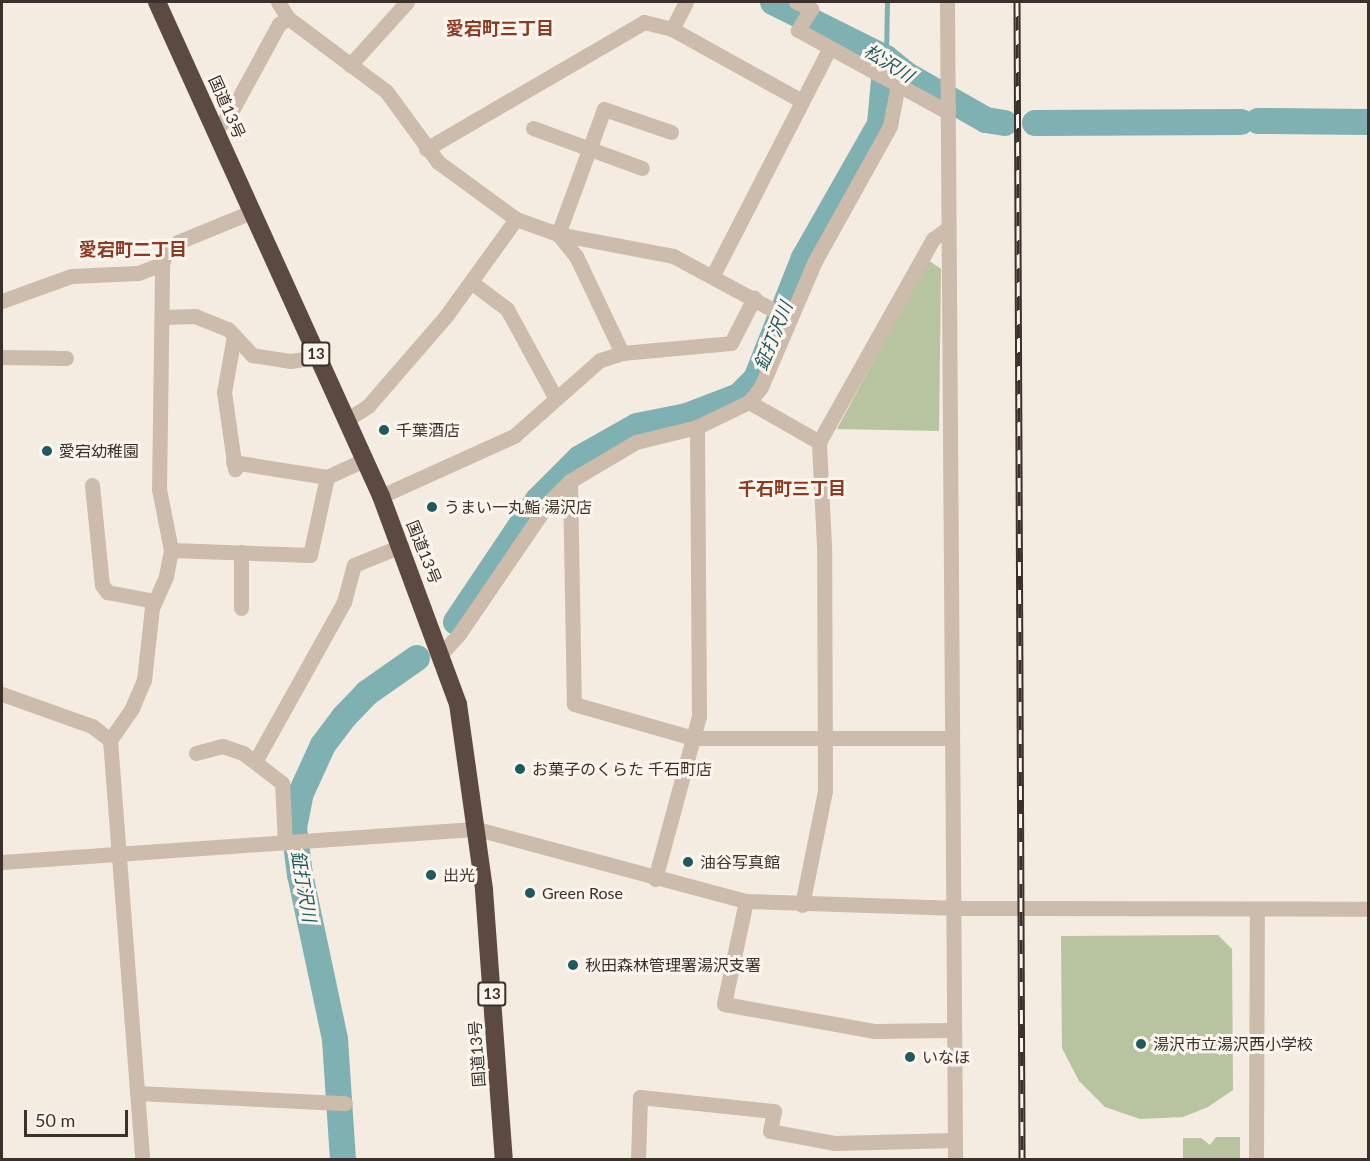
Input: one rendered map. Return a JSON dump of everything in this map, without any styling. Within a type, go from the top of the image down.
[{"type":"highway","name":"国道13号","points":[[157,2],[381,496],[458,704],[477,829],[504,1160]]},
{"type":"street","points":[[278,2],[288,18],[386,91],[426,150],[516,219],[558,234],[673,256],[713,275],[785,316]]},
{"type":"street","points":[[216,130],[231,112],[279,24],[288,18],[296,2]]},
{"type":"street","points":[[350,65],[407,2]]},
{"type":"street","points":[[672,29],[686,2]]},
{"type":"street","points":[[796,2],[811,7],[798,30],[829,49],[878,72],[948,112]]},
{"type":"street","points":[[947,2],[951,1030],[955,1160]]},
{"type":"street","points":[[426,150],[644,22],[672,29],[800,100]]},
{"type":"street","points":[[713,275],[767,175],[800,100],[829,49]]},
{"type":"street","points":[[441,654],[549,502],[570,481],[636,442],[697,427],[749,402],[761,387],[785,316],[890,126],[898,84]]},
{"type":"street","points":[[558,234],[604,109],[671,132]]},
{"type":"street","points":[[533,128],[642,168]]},
{"type":"street","points":[[142,1160],[110,740],[132,708],[144,680],[155,601],[171,550],[159,489],[162,264],[166,252],[178,242],[251,212]]},
{"type":"street","points":[[346,420],[368,406],[471,282],[516,219]]},
{"type":"street","points":[[802,905],[825,790],[824,546],[819,442],[933,239],[947,229]]},
{"type":"street","points":[[558,234],[576,256],[622,353]]},
{"type":"street","points":[[2,301],[71,276],[138,273],[162,264]]},
{"type":"street","points":[[471,282],[507,309],[556,399]]},
{"type":"street","points":[[381,496],[514,436],[600,360],[622,353],[731,343],[754,298]]},
{"type":"street","points":[[163,317],[195,316],[228,329],[252,355],[290,361],[318,357]]},
{"type":"street","points":[[234,336],[224,392],[234,466],[327,477],[364,460]]},
{"type":"street","points":[[2,357],[66,358]]},
{"type":"street","points":[[749,402],[819,442]]},
{"type":"street","points":[[655,879],[699,716],[697,427]]},
{"type":"street","points":[[171,550],[310,555],[327,477]]},
{"type":"street","points":[[570,481],[574,704],[693,738],[949,738]]},
{"type":"street","points":[[92,485],[102,585],[108,592],[155,601]]},
{"type":"street","points":[[256,760],[344,602],[354,565],[401,546]]},
{"type":"street","points":[[241,552],[241,608]]},
{"type":"street","points":[[2,694],[92,726],[110,740]]},
{"type":"street","points":[[196,753],[222,746],[256,760],[282,783],[292,842]]},
{"type":"street","points":[[2,862],[120,857],[477,829],[655,879],[746,901],[802,905],[1257,912],[1368,909]]},
{"type":"street","points":[[746,901],[724,1004],[874,1031],[951,1030]]},
{"type":"street","points":[[1256,1160],[1257,912]]},
{"type":"street","points":[[137,1093],[341,1103]]},
{"type":"street","points":[[638,1160],[640,1097],[774,1111],[770,1131],[834,1143],[955,1140]]},
{"type":"green space","points":[[928,260],[941,269],[939,431],[837,429]]},
{"type":"green space","points":[[1218,935],[1232,949],[1233,1090],[1208,1107],[1183,1117],[1140,1119],[1105,1107],[1079,1081],[1062,1048],[1061,936]]},
{"type":"green space","points":[[1216,1137],[1240,1137],[1240,1159],[1183,1159],[1183,1138],[1201,1138],[1210,1145]]},
{"type":"waterway","name":"松沢川","points":[[773,2],[886,58],[907,75],[986,120],[1005,123]]},
{"type":"waterway","points":[[886,58],[887,2]]},
{"type":"waterway","name":"鉦打沢川","points":[[456,622],[538,500],[580,458],[637,426],[687,416],[739,396],[756,379],[804,258],[880,124],[886,58]]},
{"type":"waterway","name":"松沢川","points":[[1258,121],[1368,122]]},
{"type":"waterway","name":"松沢川","points":[[1035,123],[1241,122]]},
{"type":"waterway","name":"鉦打沢川","points":[[343,1160],[335,1039],[300,875],[294,828],[301,793],[323,745],[344,717],[367,693],[417,658]]},
{"type":"railway","points":[[1017,2],[1022,1160]]},
{"type":"place","name":"千葉酒店","points":[[384,430]]},
{"type":"place","name":"愛宕幼稚園","points":[[47,451]]},
{"type":"place","name":"うまい一丸鮨 湯沢店","points":[[432,507]]},
{"type":"place","name":"お菓子のくらた 千石町店","points":[[520,769]]},
{"type":"place","name":"油谷写真館","points":[[688,862]]},
{"type":"place","name":"出光","points":[[431,875]]},
{"type":"place","name":"Green Rose","points":[[530,893]]},
{"type":"place","name":"秋田森林管理署湯沢支署","points":[[573,965]]},
{"type":"place","name":"湯沢市立湯沢西小学校","points":[[1141,1044]]},
{"type":"place","name":"いなほ","points":[[910,1057]]},
{"type":"district","name":"愛宕町三丁目","points":[[500,28]]},
{"type":"district","name":"愛宕町二丁目","points":[[133,249]]},
{"type":"district","name":"千石町三丁目","points":[[792,488]]}]
